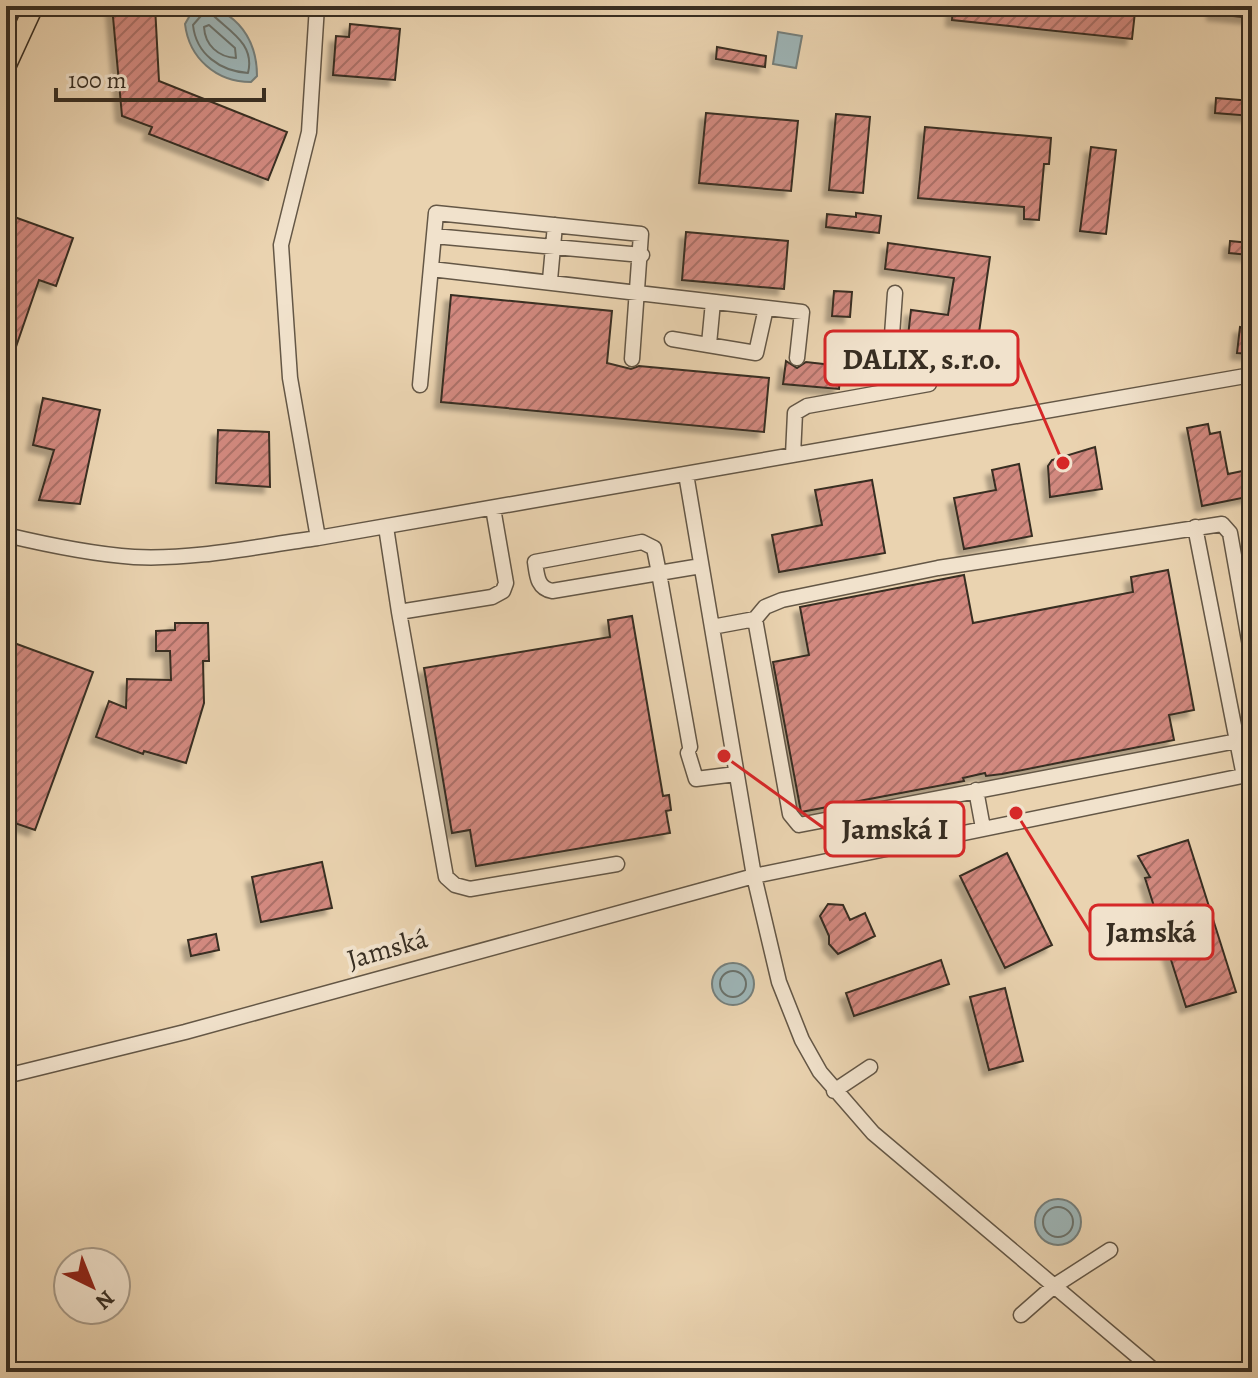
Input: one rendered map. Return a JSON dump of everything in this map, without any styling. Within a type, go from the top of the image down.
[{"type":"main road","points":[[6,67],[34,6]]},
{"type":"street","points":[[317,6],[309,132],[281,245],[290,378],[318,538]]},
{"type":"street","points":[[420,385],[436,213],[637,231],[644,237],[632,359]]},
{"type":"street","points":[[550,280],[555,225]]},
{"type":"street","points":[[434,236],[642,255]]},
{"type":"street","points":[[431,269],[550,280],[802,312],[797,358]]},
{"type":"street","points":[[888,391],[895,293]]},
{"type":"street","points":[[709,344],[713,302]]},
{"type":"street","points":[[672,339],[756,353],[766,308]]},
{"type":"street","points":[[6,535],[97,553],[136,557],[318,538],[1251,375]]},
{"type":"street","points":[[793,455],[795,413],[807,406],[929,384]]},
{"type":"street","points":[[686,474],[754,876],[779,982],[802,1040],[834,1091],[873,1133],[1156,1372]]},
{"type":"street","points":[[399,612],[492,597],[503,591],[505,578],[493,508]]},
{"type":"street","points":[[712,627],[755,619],[765,607],[782,600],[938,568],[1222,524],[1230,533],[1252,657]]},
{"type":"street","points":[[386,527],[446,877],[455,885],[470,889],[617,864]]},
{"type":"street","points":[[1195,527],[1237,741],[1248,775]]},
{"type":"street","points":[[701,566],[659,573],[552,591],[540,585],[535,562],[642,542],[654,548],[659,573],[689,750],[696,779],[736,774]]},
{"type":"street","points":[[755,619],[794,822],[805,825],[1237,741],[1252,733]]},
{"type":"street","name":"Jamská","points":[[6,1076],[185,1032],[754,876],[1248,775]]},
{"type":"street","points":[[976,790],[983,828]]},
{"type":"street","points":[[834,1091],[870,1067]]},
{"type":"street","points":[[1021,1315],[1054,1286],[1110,1250]]},
{"type":"green space","points":[[6,6],[24,6],[6,44]]},
{"type":"water","points":[[200,6],[225,14],[243,29],[256,63],[257,76],[251,82],[226,78],[198,57],[185,24],[193,10]]},
{"type":"water","points":[[778,32],[802,36],[796,68],[773,64]]},
{"type":"water","points":[[733,963],[748,969],[754,984],[748,999],[733,1005],[718,999],[712,984],[718,969]]},
{"type":"water","points":[[1058,1199],[1075,1205],[1081,1222],[1075,1239],[1058,1245],[1041,1239],[1035,1222],[1041,1205]]},
{"type":"building","points":[[112,6],[155,6],[159,81],[287,132],[268,180],[149,134],[152,127],[122,116]]},
{"type":"building","points":[[953,6],[1074,6],[1135,12],[1132,39],[952,20]]},
{"type":"building","points":[[1213,6],[1252,6],[1252,18],[1213,14]]},
{"type":"building","points":[[350,24],[400,29],[395,80],[333,75],[336,36],[349,37]]},
{"type":"building","points":[[717,47],[766,56],[765,67],[716,59]]},
{"type":"building","points":[[1216,98],[1252,101],[1252,116],[1215,113]]},
{"type":"building","points":[[706,113],[798,121],[791,191],[699,183]]},
{"type":"building","points":[[836,114],[870,117],[863,193],[829,190]]},
{"type":"building","points":[[925,127],[1051,138],[1049,164],[1044,164],[1039,220],[1024,219],[1024,207],[918,198]]},
{"type":"building","points":[[1091,147],[1116,150],[1106,234],[1080,231]]},
{"type":"building","points":[[856,213],[881,216],[879,233],[826,227],[827,214],[856,217]]},
{"type":"building","points":[[6,214],[73,238],[56,286],[39,280],[8,370]]},
{"type":"building","points":[[686,232],[788,241],[784,289],[682,280]]},
{"type":"building","points":[[1230,241],[1250,243],[1249,255],[1229,253]]},
{"type":"building","points":[[888,243],[990,257],[975,360],[942,367],[945,340],[908,336],[911,310],[948,315],[954,278],[885,269]]},
{"type":"building","points":[[834,291],[852,292],[850,317],[832,316]]},
{"type":"building","points":[[451,295],[612,311],[607,363],[631,369],[639,366],[769,378],[764,432],[441,402]]},
{"type":"building","points":[[1240,327],[1252,329],[1250,354],[1237,353]]},
{"type":"building","points":[[786,361],[797,368],[806,362],[841,366],[839,389],[783,384]]},
{"type":"building","points":[[43,398],[100,410],[80,504],[39,500],[54,450],[33,445]]},
{"type":"building","points":[[1208,424],[1210,434],[1220,432],[1228,474],[1252,469],[1252,496],[1202,506],[1187,428]]},
{"type":"building","points":[[218,430],[269,432],[270,487],[216,483]]},
{"type":"building","points":[[1095,447],[1102,489],[1050,497],[1048,466],[1052,460]]},
{"type":"building","points":[[1019,464],[1032,536],[964,549],[954,498],[996,490],[992,470]]},
{"type":"building","points":[[872,480],[885,553],[779,572],[772,535],[822,525],[815,490]]},
{"type":"building","points":[[1168,570],[1194,710],[1169,715],[1174,740],[1002,774],[986,776],[985,773],[963,778],[964,781],[801,812],[773,662],[809,655],[800,607],[964,575],[973,623],[1133,592],[1131,577]]},
{"type":"building","points":[[632,616],[663,796],[669,795],[671,810],[666,811],[670,833],[476,866],[470,830],[452,833],[424,668],[610,637],[608,620]]},
{"type":"building","points":[[175,623],[208,623],[209,661],[203,661],[204,703],[186,763],[144,751],[143,754],[96,737],[109,701],[126,708],[127,679],[171,680],[170,651],[156,651],[156,631],[175,630]]},
{"type":"building","points":[[6,640],[93,672],[35,830],[6,820]]},
{"type":"building","points":[[1188,840],[1236,992],[1186,1007],[1145,878],[1150,877],[1138,856]]},
{"type":"building","points":[[1007,853],[1052,945],[1005,968],[960,876]]},
{"type":"building","points":[[322,862],[332,908],[261,922],[252,877]]},
{"type":"building","points":[[828,904],[843,905],[850,920],[865,913],[875,936],[838,954],[829,944],[829,936],[820,916]]},
{"type":"building","points":[[216,934],[219,950],[191,956],[188,940]]},
{"type":"building","points":[[941,960],[949,984],[854,1016],[846,993]]},
{"type":"building","points":[[1005,988],[1023,1061],[989,1070],[970,997]]},
{"type":"place","name":"DALIX, s.r.o.","points":[[1063,463]]},
{"type":"place","name":"Jamská I","points":[[724,756]]},
{"type":"place","name":"Jamská","points":[[1016,813]]}]
